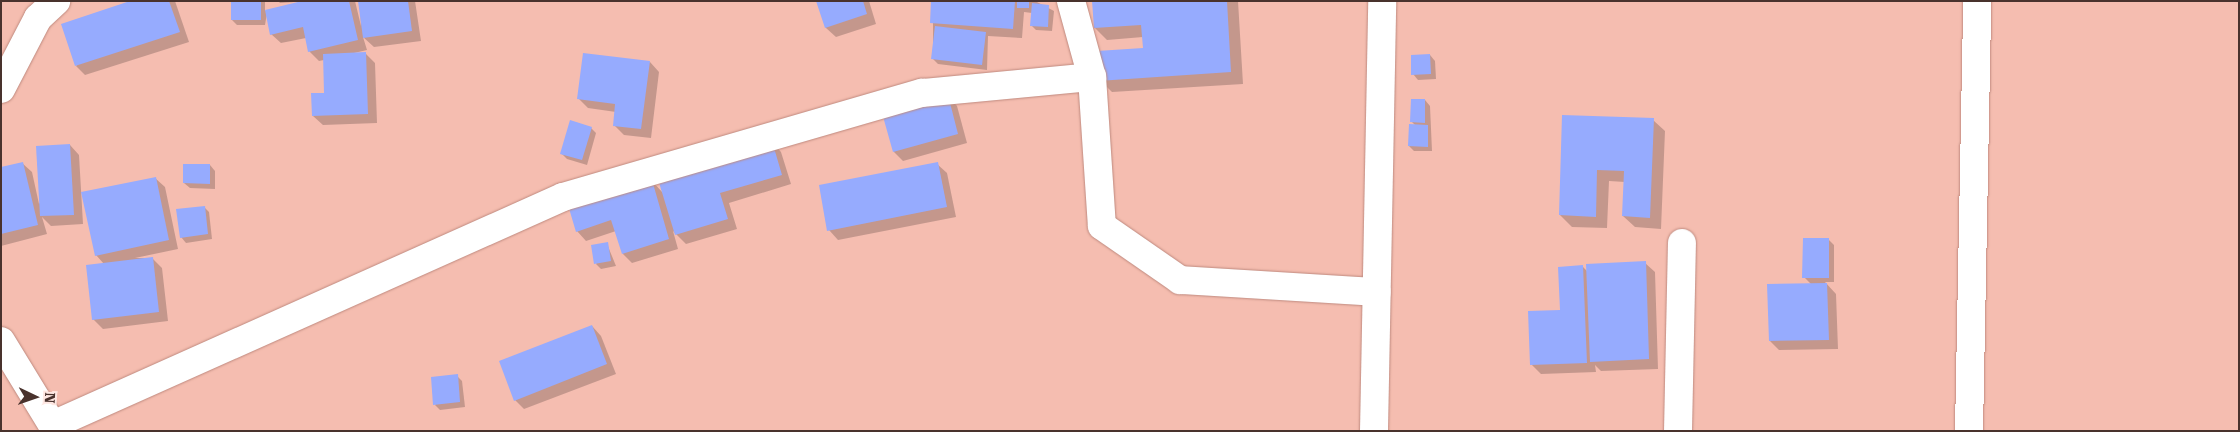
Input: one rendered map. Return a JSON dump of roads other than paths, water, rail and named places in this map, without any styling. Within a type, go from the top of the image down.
[{"type":"street","points":[[1,89],[38,18],[56,1]]},
{"type":"street","points":[[1071,1],[1092,77],[1102,226],[1180,280],[1377,292]]},
{"type":"street","points":[[1369,1],[1382,38]]},
{"type":"street","points":[[1374,431],[1382,1]]},
{"type":"street","points":[[1969,431],[1977,1]]},
{"type":"street","points":[[1,341],[56,427],[563,197],[922,93],[1092,77]]},
{"type":"street","points":[[1678,431],[1682,243]]}]
